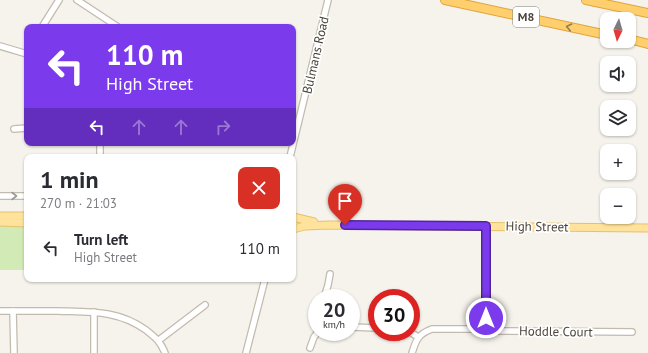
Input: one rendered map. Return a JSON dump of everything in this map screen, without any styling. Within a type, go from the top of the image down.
[{"type":"highway","name":"M8","points":[[445,0],[600,33]]},
{"type":"highway","points":[[586,0],[648,13]]},
{"type":"highway","points":[[636,41],[648,44]]},
{"type":"main road","points":[[0,216],[24,216]]},
{"type":"main road","name":"High Street","points":[[296,218],[329,225]]},
{"type":"main road","points":[[0,222],[24,223]]},
{"type":"main road","name":"High Street","points":[[296,228],[305,226],[329,225],[648,228]]},
{"type":"street","points":[[44,24],[59,0]]},
{"type":"street","points":[[76,0],[113,24]]},
{"type":"street","name":"Bulmans Road","points":[[296,132],[328,0]]},
{"type":"street","points":[[0,46],[24,53]]},
{"type":"street","points":[[14,130],[24,128]]},
{"type":"street","points":[[0,196],[24,196]]},
{"type":"street","points":[[420,336],[432,329],[476,329],[482,325],[486,318],[486,226]]},
{"type":"street","points":[[327,289],[330,274]]},
{"type":"street","points":[[246,353],[264,282]]},
{"type":"street","points":[[159,340],[205,305]]},
{"type":"street","points":[[0,311],[94,312],[110,314],[124,318],[140,326],[159,340],[165,353]]},
{"type":"street","points":[[13,311],[14,353]]},
{"type":"street","points":[[94,312],[94,353]]},
{"type":"street","name":"Hoddle Court","points":[[482,325],[497,331],[632,332]]},
{"type":"street","points":[[310,348],[313,341]]},
{"type":"street","points":[[412,353],[416,341]]},
{"type":"green space","points":[[0,225],[24,226],[24,270],[0,270]]},
{"type":"route","points":[[345,225],[486,226],[486,318]]}]
